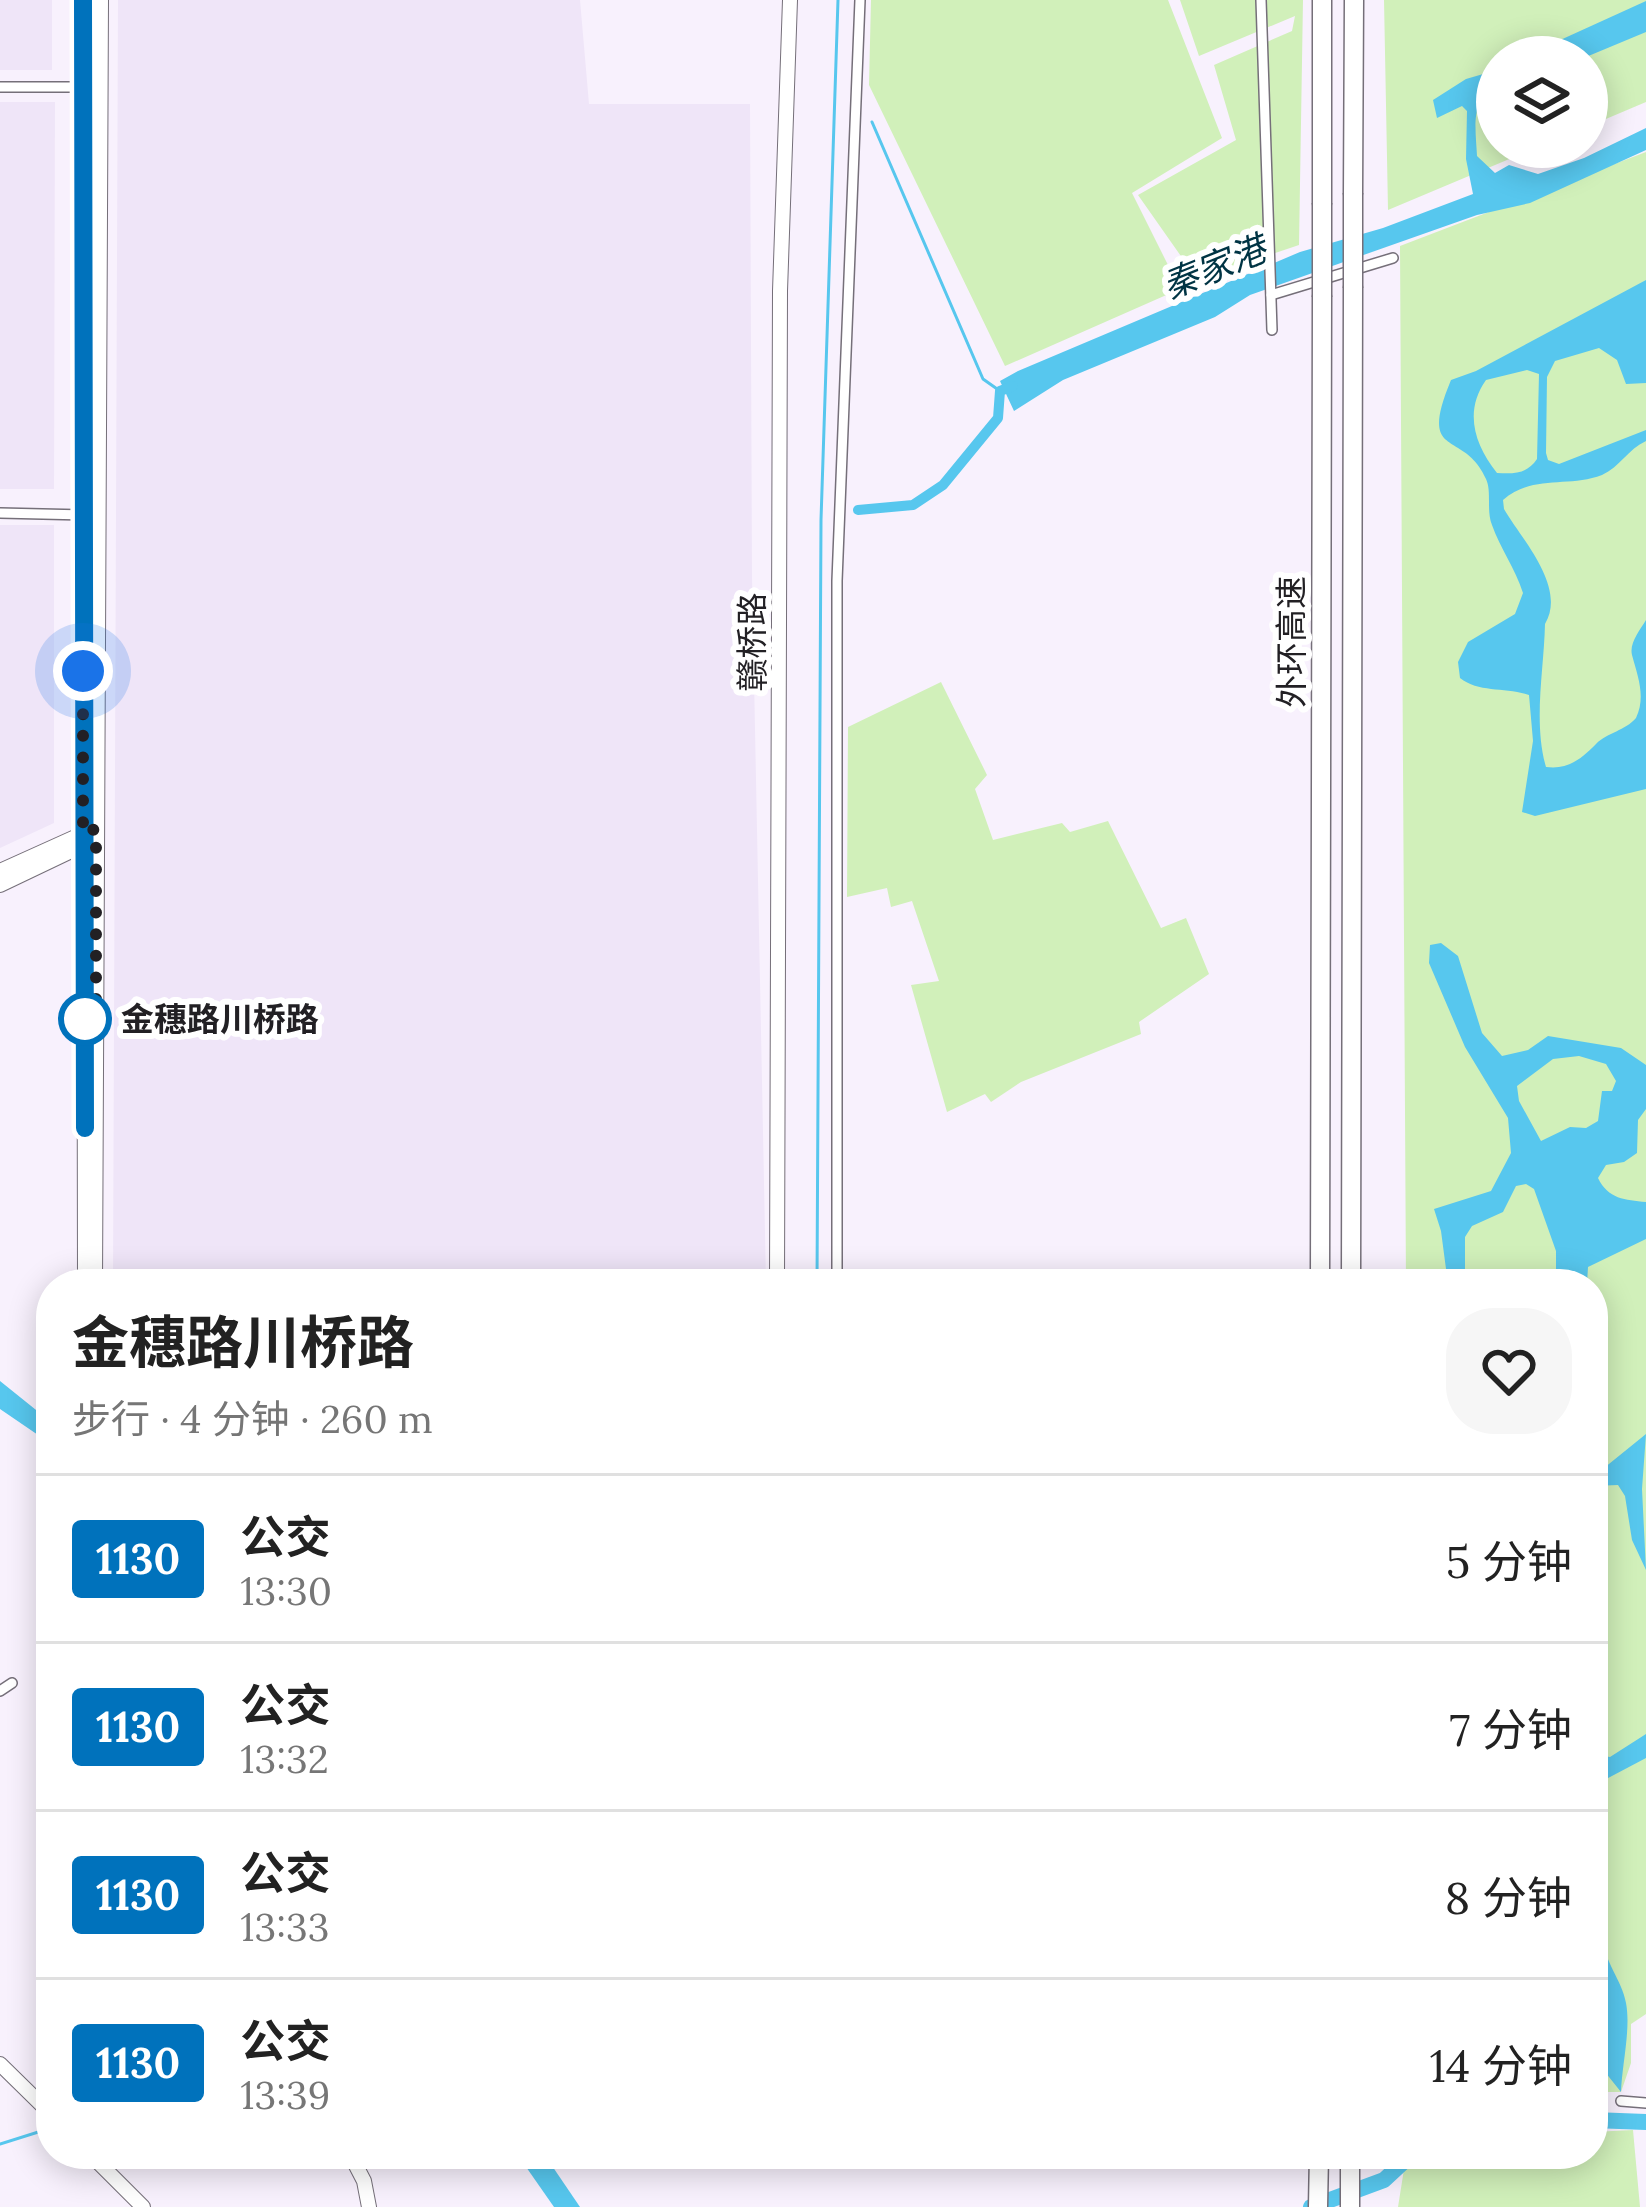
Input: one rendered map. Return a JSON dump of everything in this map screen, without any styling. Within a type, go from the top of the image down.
[{"type":"highway","name":"外环高速","points":[[1320,1269],[1322,0]]},
{"type":"highway","name":"外环高速","points":[[1352,1269],[1354,0]]},
{"type":"highway","points":[[1318,2169],[1318,2207]]},
{"type":"highway","points":[[1350,2169],[1350,2207]]},
{"type":"street","points":[[83,0],[92,87]]},
{"type":"street","points":[[85,1269],[92,87],[101,0]]},
{"type":"street","name":"赣桥路","points":[[777,1269],[780,291],[790,0]]},
{"type":"street","points":[[837,1269],[837,581],[860,0]]},
{"type":"street","points":[[1262,0],[1272,330]]},
{"type":"street","points":[[0,87],[92,87]]},
{"type":"street","points":[[1271,293],[1393,258]]},
{"type":"street","points":[[0,513],[91,515]]},
{"type":"street","points":[[0,871],[90,837]]},
{"type":"street","points":[[0,885],[90,837]]},
{"type":"street","points":[[90,837],[95,1269]]},
{"type":"street","points":[[0,1691],[12,1683]]},
{"type":"street","points":[[0,2063],[36,2099]]},
{"type":"street","points":[[1622,2101],[1646,2103]]},
{"type":"street","points":[[106,2169],[143,2207]]},
{"type":"street","points":[[356,2169],[364,2181],[366,2207]]},
{"type":"shaded area","points":[[0,0],[52,0],[52,70],[0,70]]},
{"type":"shaded area","points":[[118,0],[580,0],[589,104],[750,104],[752,577],[766,1269],[113,1269]]},
{"type":"shaded area","points":[[0,102],[55,102],[54,489],[0,489]]},
{"type":"shaded area","points":[[0,525],[54,525],[54,823],[0,848]]},
{"type":"green space","points":[[871,0],[1168,0],[1222,138],[1132,193],[1180,289],[1005,366],[869,85]]},
{"type":"green space","points":[[1180,0],[1303,0],[1299,245],[1197,279],[1138,195],[1236,140],[1214,65],[1292,31],[1295,16],[1199,56]]},
{"type":"green space","points":[[1384,0],[1646,0],[1646,102],[1608,118],[1608,36],[1476,36],[1476,168],[1488,168],[1388,210]]},
{"type":"green space","points":[[1646,152],[1646,2014],[1631,2024],[1631,2063],[1621,2092],[1608,2092],[1608,1269],[1406,1269],[1400,246]]},
{"type":"green space","points":[[941,682],[987,775],[975,789],[993,840],[1062,823],[1070,832],[1108,821],[1161,928],[1186,918],[1209,974],[1139,1022],[1141,1034],[1021,1082],[991,1102],[985,1094],[947,1112],[911,985],[939,981],[912,901],[891,907],[887,888],[847,897],[848,727]]},
{"type":"green space","points":[[1633,2130],[1640,2207],[1398,2207],[1404,2169],[1608,2169],[1608,2131]]},
{"type":"water","points":[[1646,1],[1646,32],[1608,48],[1608,36],[1569,36]]},
{"type":"water","points":[[1476,76],[1476,168],[1495,173],[1519,168],[1538,174],[1555,168],[1607,168],[1530,203],[1477,215],[1250,295],[1215,317],[1063,380],[1014,411],[1000,381],[1018,371],[1300,252],[1383,228],[1473,194],[1466,159],[1467,111],[1462,106],[1437,118],[1433,100]]},
{"type":"water","points":[[1646,128],[1646,150],[1608,167],[1608,146]]},
{"type":"water","points":[[1646,280],[1646,383],[1626,384],[1617,360],[1599,348],[1555,361],[1547,377],[1546,453],[1548,460],[1559,464],[1646,430],[1646,441],[1602,475],[1526,487],[1503,500],[1504,509],[1540,564],[1550,595],[1540,714],[1546,767],[1574,762],[1636,718],[1641,695],[1631,650],[1646,620],[1646,789],[1535,816],[1522,812],[1533,741],[1529,695],[1475,686],[1460,678],[1458,662],[1468,642],[1515,614],[1523,593],[1492,525],[1486,479],[1477,463],[1441,434],[1442,406],[1451,380]],"holes":[[[1527,370],[1539,374],[1537,459],[1520,472],[1497,473],[1482,451],[1475,427],[1479,392],[1486,380]]]},
{"type":"water","points":[[1441,943],[1458,956],[1482,1033],[1502,1056],[1528,1050],[1548,1036],[1621,1048],[1646,1065],[1646,1109],[1638,1120],[1637,1153],[1624,1162],[1606,1165],[1598,1178],[1612,1194],[1646,1202],[1646,1239],[1588,1269],[1556,1269],[1556,1251],[1534,1189],[1526,1184],[1516,1186],[1503,1212],[1472,1226],[1465,1237],[1465,1269],[1446,1269],[1434,1209],[1491,1191],[1511,1153],[1508,1118],[1465,1047],[1429,963],[1430,945]],"holes":[[[1579,1056],[1606,1064],[1616,1081],[1612,1091],[1602,1091],[1598,1121],[1586,1128],[1570,1127],[1541,1141],[1519,1101],[1517,1086],[1553,1059]]]},
{"type":"water","points":[[0,1381],[36,1410],[36,1434],[0,1409]]},
{"type":"water","points":[[1646,1434],[1642,1489],[1646,1570],[1632,1540],[1625,1496],[1618,1485],[1608,1485],[1608,1465]]},
{"type":"water","points":[[1646,1734],[1646,1758],[1608,1778],[1610,1757]]},
{"type":"water","points":[[1608,1959],[1627,2013],[1621,2092],[1608,2076]]},
{"type":"water","points":[[527,2169],[554,2169],[580,2207],[554,2207]]},
{"type":"waterway","points":[[817,1269],[821,520],[838,0]]},
{"type":"waterway","points":[[872,122],[983,379],[1000,391]]},
{"type":"waterway","name":"秦家港","points":[[858,510],[913,505],[943,485],[998,418],[1000,391],[1013,386]]},
{"type":"waterway","points":[[1608,2121],[1646,2122]]},
{"type":"waterway","points":[[0,2144],[36,2133]]},
{"type":"waterway","points":[[1311,2207],[1384,2180],[1396,2169]]},
{"type":"bus line","name":"1130","points":[[83,0],[85,1128]]},
{"type":"place","name":"金穗路川桥路","points":[[85,1019]]},
{"type":"route","points":[[83,671],[83,833],[96,829],[96,1019],[85,1019]]}]
